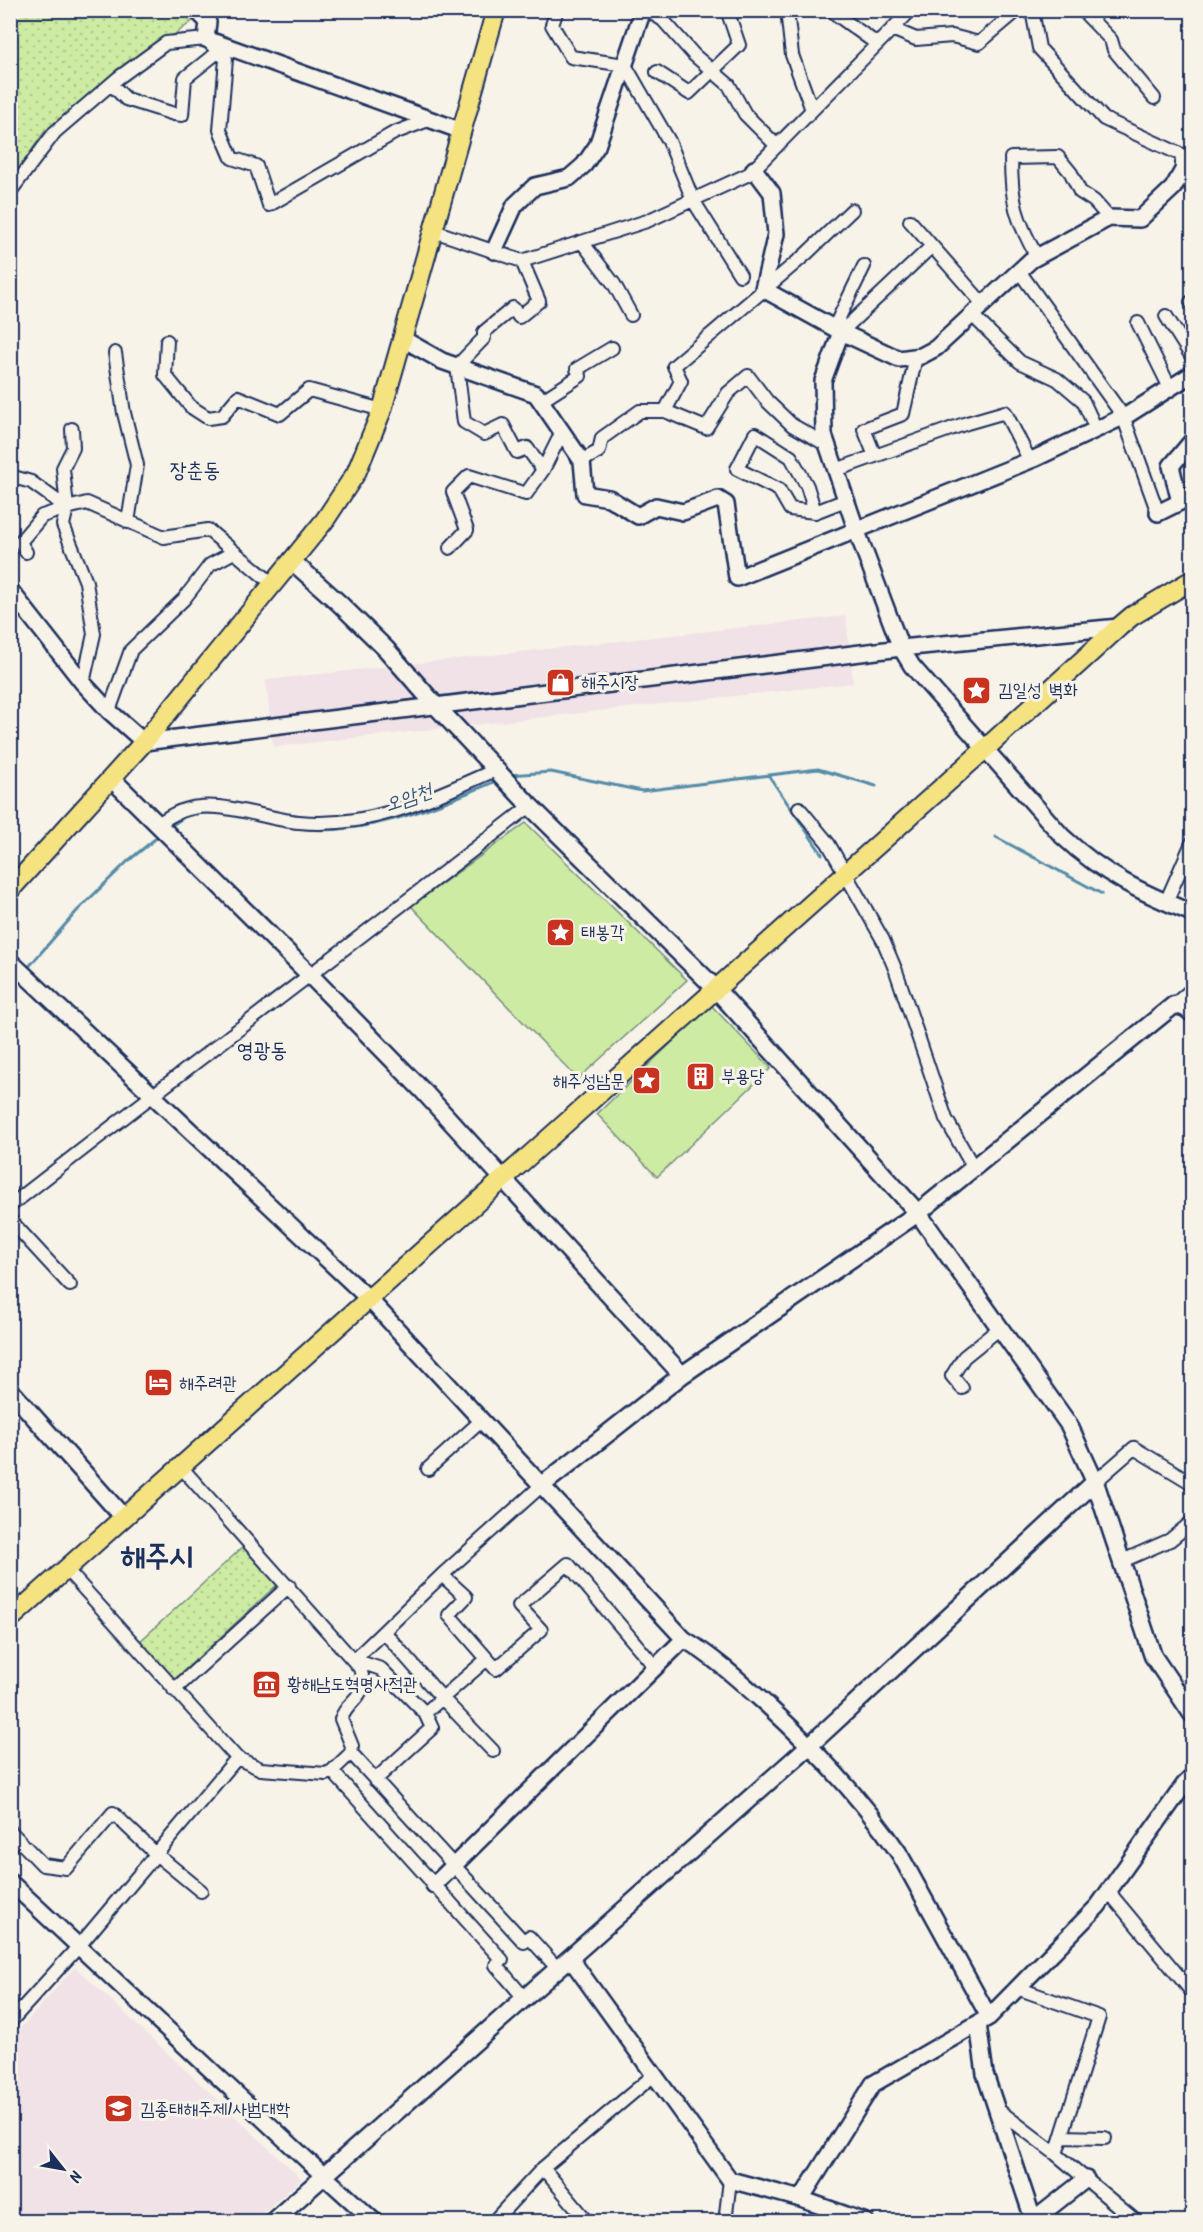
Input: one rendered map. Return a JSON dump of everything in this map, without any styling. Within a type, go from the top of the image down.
[{"type":"main road","points":[[10,890],[144,742],[274,585],[343,495],[356,473],[382,410],[496,10]]},
{"type":"main road","points":[[292,561],[386,649],[495,770],[715,988],[918,1213],[1069,1425],[1095,1482],[1153,1656],[1192,1714]]},
{"type":"main road","points":[[10,1619],[1119,627],[1132,616],[1192,580]]},
{"type":"main road","points":[[112,779],[311,976],[424,1092],[682,1375]]},
{"type":"main road","points":[[542,1486],[682,1375],[918,1213],[1174,1005]]},
{"type":"main road","points":[[10,1390],[124,1518]]},
{"type":"main road","points":[[272,2222],[810,1745],[1095,1482]]},
{"type":"street","points":[[196,10],[208,22],[206,39]]},
{"type":"street","points":[[557,10],[552,25],[571,57],[625,64]]},
{"type":"street","points":[[494,251],[515,205],[535,186],[569,178],[584,165],[597,146],[645,10],[663,20],[694,55],[729,85],[745,114],[777,146]]},
{"type":"street","points":[[657,72],[689,93],[739,45],[727,10]]},
{"type":"street","points":[[787,10],[792,55],[812,110]]},
{"type":"street","points":[[830,10],[878,44]]},
{"type":"street","points":[[434,231],[522,261],[647,222],[749,174],[911,10]]},
{"type":"street","points":[[892,30],[916,39],[952,36],[979,43],[1018,10]]},
{"type":"street","points":[[1032,10],[1039,48],[1104,119],[1182,155],[1182,172],[1192,187]]},
{"type":"street","points":[[1082,10],[1111,40],[1114,50],[1154,98]]},
{"type":"street","points":[[206,39],[226,59],[220,130],[232,158],[256,166],[269,205],[394,133],[431,119]]},
{"type":"street","points":[[10,192],[55,132],[111,84],[166,43],[206,39],[462,131]]},
{"type":"street","points":[[111,84],[126,99],[182,115],[185,78],[219,51]]},
{"type":"street","points":[[625,64],[669,141],[693,200],[740,274]]},
{"type":"street","points":[[763,289],[837,330],[899,358],[916,357],[936,348],[1037,257],[1109,218],[1140,219],[1173,188],[1192,154]]},
{"type":"street","points":[[1037,257],[1023,231],[1015,209],[1011,190],[1011,158],[1058,157],[1071,173],[1080,192],[1094,201],[1109,218]]},
{"type":"street","points":[[754,169],[772,193],[776,234],[763,289]]},
{"type":"street","points":[[665,411],[681,381],[674,366],[805,255],[852,210]]},
{"type":"street","points":[[910,221],[932,246],[977,310],[1020,362],[1057,379],[1083,401],[1096,429]]},
{"type":"street","points":[[582,242],[614,284],[631,315]]},
{"type":"street","points":[[837,330],[932,246]]},
{"type":"street","points":[[457,366],[484,338],[484,332],[513,308],[519,317],[539,302],[522,261]]},
{"type":"street","points":[[864,266],[837,330],[823,381],[824,435],[856,530],[901,648],[912,666],[1062,836],[1083,855],[1122,882],[1192,913]]},
{"type":"street","points":[[1019,271],[1123,416],[1158,513],[1180,502],[1171,466],[1192,441]]},
{"type":"street","points":[[1166,316],[1192,357]]},
{"type":"street","points":[[1138,323],[1170,388]]},
{"type":"street","points":[[403,339],[442,361],[536,394],[582,461],[585,494],[609,498],[638,516],[656,506],[683,512],[718,499],[726,504],[736,578],[1030,461],[1123,416],[1192,374]]},
{"type":"street","points":[[167,341],[165,375],[191,407],[208,418],[222,416],[237,396],[280,414],[309,390],[382,410]]},
{"type":"street","points":[[541,401],[580,376],[577,369],[612,348]]},
{"type":"street","points":[[115,353],[124,413],[137,465],[128,522]]},
{"type":"street","points":[[875,456],[864,429],[903,414],[916,357]]},
{"type":"street","points":[[457,366],[464,422],[484,434],[503,425],[517,452],[527,448],[543,470]]},
{"type":"street","points":[[582,461],[599,452],[602,438],[640,411],[665,411],[706,428],[728,393],[748,376],[767,401],[792,425],[827,445]]},
{"type":"street","points":[[836,470],[967,423],[1005,412],[1030,461]]},
{"type":"street","points":[[72,429],[73,448],[63,468],[67,508],[63,525],[86,582],[94,634],[83,683]]},
{"type":"street","points":[[450,548],[467,531],[453,492],[470,476],[526,494],[543,470],[562,432]]},
{"type":"street","points":[[815,512],[807,486],[791,457],[755,434],[737,469],[779,490],[790,509],[815,512],[846,500]]},
{"type":"street","points":[[10,476],[31,482],[67,508]]},
{"type":"street","points":[[26,552],[20,542],[42,516],[87,503],[165,537],[208,530],[274,585]]},
{"type":"street","points":[[109,711],[131,650],[184,599],[210,565],[234,552]]},
{"type":"street","points":[[12,594],[83,683],[109,711],[144,742],[901,648],[1119,627]]},
{"type":"street","points":[[164,830],[172,813],[188,808],[231,807],[298,822],[352,821],[417,805],[495,770]]},
{"type":"street","points":[[10,1206],[530,806]]},
{"type":"street","points":[[799,808],[828,843],[883,940],[896,971],[946,1119],[973,1167]]},
{"type":"street","points":[[1166,902],[1192,843]]},
{"type":"street","points":[[14,964],[151,1096],[369,1299],[684,1639],[723,1665],[810,1745],[893,1845],[983,2020],[985,2074],[1034,2221],[1086,2179]]},
{"type":"street","points":[[1174,1005],[1192,989]]},
{"type":"street","points":[[1174,1005],[1185,1008],[1192,1014]]},
{"type":"street","points":[[10,1220],[70,1285]]},
{"type":"street","points":[[963,1388],[952,1376],[964,1357],[1000,1329]]},
{"type":"street","points":[[428,1469],[481,1421]]},
{"type":"street","points":[[1095,1482],[1134,1448],[1192,1484]]},
{"type":"street","points":[[66,1569],[237,1758],[247,1765],[261,1769],[319,1775],[332,1771],[351,1753],[352,1746],[341,1719],[344,1712],[361,1694],[363,1675],[354,1660],[181,1467]]},
{"type":"street","points":[[354,1660],[442,1575],[542,1486]]},
{"type":"street","points":[[1120,1562],[1170,1540],[1192,1522]]},
{"type":"street","points":[[442,1575],[466,1597],[449,1615],[496,1670],[541,1630],[519,1606],[568,1564],[656,1668]]},
{"type":"street","points":[[174,1690],[289,1587]]},
{"type":"street","points":[[384,1632],[442,1698],[493,1751]]},
{"type":"street","points":[[434,1885],[684,1639]]},
{"type":"street","points":[[425,1713],[487,1659]]},
{"type":"street","points":[[354,1660],[381,1669],[425,1713],[432,1728],[375,1780]]},
{"type":"street","points":[[351,1753],[524,1942],[529,1936],[564,1964],[654,2075],[730,2180],[801,2199],[866,2222]]},
{"type":"street","points":[[10,2022],[79,1946],[237,1758]]},
{"type":"street","points":[[332,1771],[501,1960],[496,1965],[525,1999]]},
{"type":"street","points":[[801,2199],[873,2084],[983,2020],[1017,1988],[1098,1906],[1190,1785]]},
{"type":"street","points":[[10,1831],[44,1865],[66,1868],[113,1813],[156,1854],[201,1891]]},
{"type":"street","points":[[10,1882],[375,2222]]},
{"type":"street","points":[[1108,1891],[1192,1992]]},
{"type":"street","points":[[1017,1988],[1099,2017],[1056,2154]]},
{"type":"street","points":[[493,2222],[543,2168],[654,2075]]},
{"type":"street","points":[[997,2109],[1056,2154],[1137,2222]]},
{"type":"street","points":[[1062,2137],[1105,2138]]},
{"type":"street","points":[[543,2168],[588,2222]]},
{"type":"street","points":[[725,2222],[730,2180]]},
{"type":"shaded area","name":"해주시장","points":[[846,616],[853,683],[273,747],[266,680]]},
{"type":"shaded area","name":"김종태해주제1사범대학","points":[[75,1967],[302,2179],[253,2221],[11,2221],[11,2039]]},
{"type":"green space","points":[[11,11],[206,11],[45,131],[11,180]]},
{"type":"green space","points":[[526,823],[687,980],[578,1079],[411,906]]},
{"type":"green space","points":[[711,1005],[771,1068],[657,1177],[597,1114]]},
{"type":"green space","points":[[245,1545],[279,1583],[173,1681],[138,1643]]},
{"type":"waterway","name":"오암천","points":[[509,775],[551,772],[642,791],[818,769],[876,786]]},
{"type":"waterway","points":[[769,776],[822,854]]},
{"type":"waterway","name":"오암천","points":[[288,826],[341,829],[368,825],[395,819],[449,801],[498,780]]},
{"type":"waterway","name":"오암천","points":[[199,813],[223,813]]},
{"type":"waterway","name":"오암천","points":[[168,828],[184,817]]},
{"type":"waterway","name":"오암천","points":[[26,970],[77,911],[128,861],[160,835]]},
{"type":"waterway","points":[[996,837],[1102,894]]},
{"type":"waterway","name":"오암천","points":[[10,983],[19,976]]},
{"type":"place","name":"해주시장","points":[[560,682]]},
{"type":"place","name":"김일성 벽화","points":[[977,690]]},
{"type":"place","name":"태봉각","points":[[560,932]]},
{"type":"place","name":"부용당","points":[[700,1076]]},
{"type":"place","name":"해주성남문","points":[[646,1081]]},
{"type":"place","name":"해주려관","points":[[158,1383]]},
{"type":"place","name":"황해남도혁명사적관","points":[[266,1684]]},
{"type":"place","name":"김종태해주제1사범대학","points":[[119,2109]]},
{"type":"district","name":"장춘동","points":[[195,470]]},
{"type":"district","name":"영광동","points":[[262,1050]]},
{"type":"district","name":"해주시","points":[[157,1556]]}]
